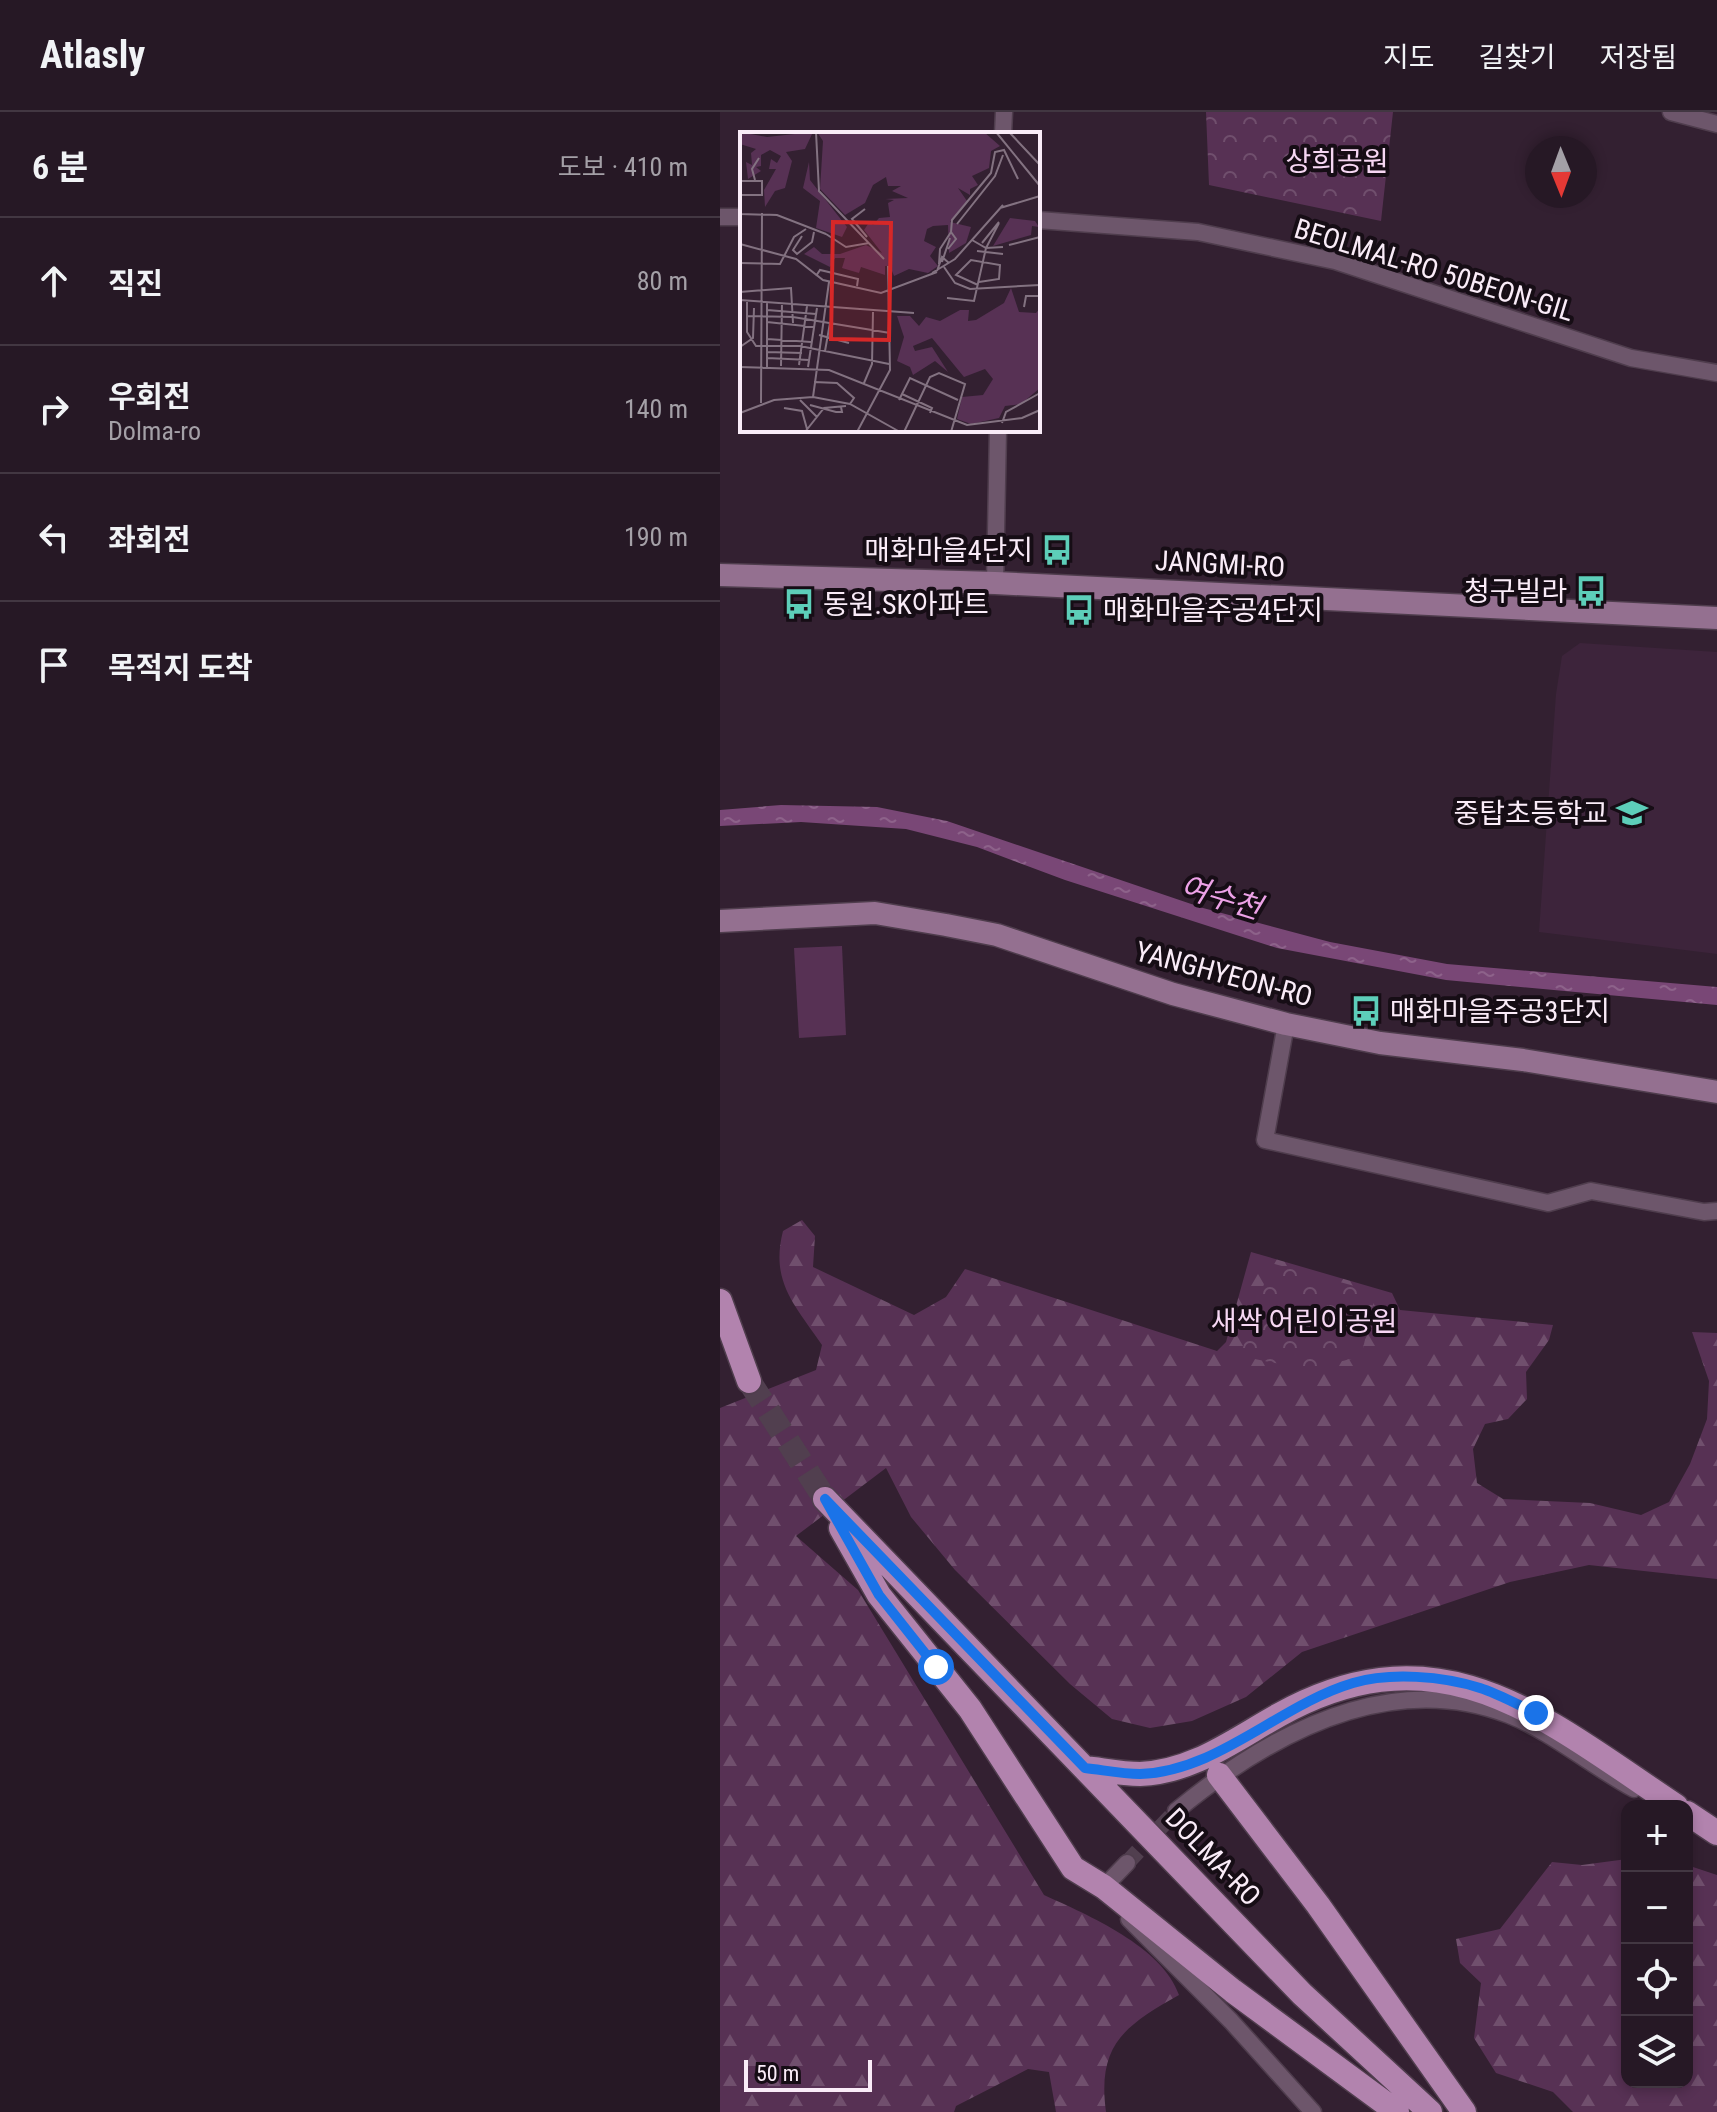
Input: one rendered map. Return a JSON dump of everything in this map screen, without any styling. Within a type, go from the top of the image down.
[{"type":"main road","name":"JANGMI-RO","points":[[720,575],[995,583],[1717,618]]},
{"type":"main road","name":"YANGHYEON-RO","points":[[720,921],[875,913],[946,925],[997,935],[1173,994],[1286,1024],[1380,1043],[1523,1060],[1717,1092]]},
{"type":"main road","points":[[720,1301],[749,1381]]},
{"type":"main road","name":"DOLMA-RO","points":[[1104,1887],[1073,1868],[970,1709],[879,1595],[825,1499],[1302,1994],[1430,2112]]},
{"type":"main road","points":[[1085,1768],[1140,1774],[1184,1766],[1221,1750],[1281,1714],[1354,1683],[1417,1677],[1479,1687],[1536,1713],[1667,1800]]},
{"type":"main road","points":[[1219,1775],[1318,1905],[1464,2112]]},
{"type":"main road","points":[[1693,1817],[1717,1833]]},
{"type":"main road","points":[[1104,1887],[1233,1991],[1397,2112]]},
{"type":"street","points":[[1003,132],[1004,112]]},
{"type":"street","points":[[1671,112],[1717,124]]},
{"type":"street","name":"BEOLMAL-RO 50BEON-GIL","points":[[1040,220],[1198,232],[1335,261],[1631,358],[1717,373]]},
{"type":"street","points":[[995,583],[998,432]]},
{"type":"street","points":[[1286,1024],[1265,1140],[1548,1203],[1591,1191],[1704,1212],[1717,1211]]},
{"type":"street","points":[[1176,1811],[1219,1775],[1270,1744],[1366,1705],[1425,1698],[1510,1715],[1650,1800]]},
{"type":"street","points":[[1693,1828],[1717,1844]]},
{"type":"street","points":[[1127,1863],[1104,1887],[1133,1923],[1231,2021],[1313,2112]]},
{"type":"shaded area","name":"중탑초등학교","points":[[1580,643],[1717,652],[1717,954],[1539,932],[1556,694],[1562,656]]},
{"type":"green space","name":"상희공원","points":[[1206,112],[1393,112],[1381,221],[1209,185]]},
{"type":"green space","points":[[842,946],[846,1035],[799,1038],[794,948]]},
{"type":"green space","points":[[802,1220],[815,1236],[813,1267],[914,1315],[946,1297],[965,1269],[1217,1351],[1226,1342],[1251,1252],[1392,1293],[1400,1310],[1553,1325],[1549,1340],[1526,1372],[1527,1399],[1508,1419],[1485,1424],[1473,1449],[1477,1483],[1503,1499],[1590,1503],[1641,1515],[1669,1502],[1690,1464],[1707,1419],[1709,1381],[1692,1332],[1717,1333],[1717,1579],[1589,1565],[1510,1582],[1302,1652],[1246,1697],[1192,1721],[1150,1728],[1112,1719],[1070,1684],[955,1570],[911,1517],[886,1468],[796,1536],[858,1590],[1044,1895],[1102,1923],[1141,1948],[1170,1978],[1179,1995],[1143,2017],[1118,2040],[1106,2070],[1106,2112],[1056,2112],[1049,2072],[1028,2069],[956,2106],[954,2112],[720,2112],[720,1408],[816,1370],[822,1345],[794,1305],[780,1265],[783,1231]]},
{"type":"green space","name":"새싹 어린이공원","points":[[1271,1263],[1376,1292],[1361,1357],[1305,1369],[1240,1356]]},
{"type":"green space","points":[[1621,1860],[1621,2088],[1693,2088],[1693,1867],[1717,1875],[1717,2112],[1573,2112],[1553,2092],[1496,2073],[1474,2038],[1481,1983],[1460,1963],[1456,1939],[1500,1929],[1552,1862],[1582,1865]]},
{"type":"water","points":[[781,805],[877,807],[947,821],[1203,908],[1330,942],[1447,964],[1717,987],[1717,1005],[1446,980],[1277,948],[1065,880],[977,847],[906,829],[801,822],[720,826],[720,810]]},
{"type":"tunnel","points":[[749,1381],[825,1499]]},
{"type":"tunnel","points":[[1127,1863],[1176,1811]]},
{"type":"place","name":"매화마을4단지","points":[[1057,550]]},
{"type":"place","name":"청구빌라","points":[[1591,591]]},
{"type":"place","name":"동원.SK아파트","points":[[799,604]]},
{"type":"place","name":"매화마을주공4단지","points":[[1079,610]]},
{"type":"place","name":"중탑초등학교","points":[[1632,813]]},
{"type":"place","name":"매화마을주공3단지","points":[[1366,1011]]},
{"type":"route","points":[[936,1667],[879,1595],[825,1499],[1085,1768],[1140,1774],[1184,1766],[1221,1750],[1281,1714],[1354,1683],[1417,1677],[1479,1687],[1536,1713]]},
{"type":"water label","name":"여수천","points":[[1221,897]]}]
